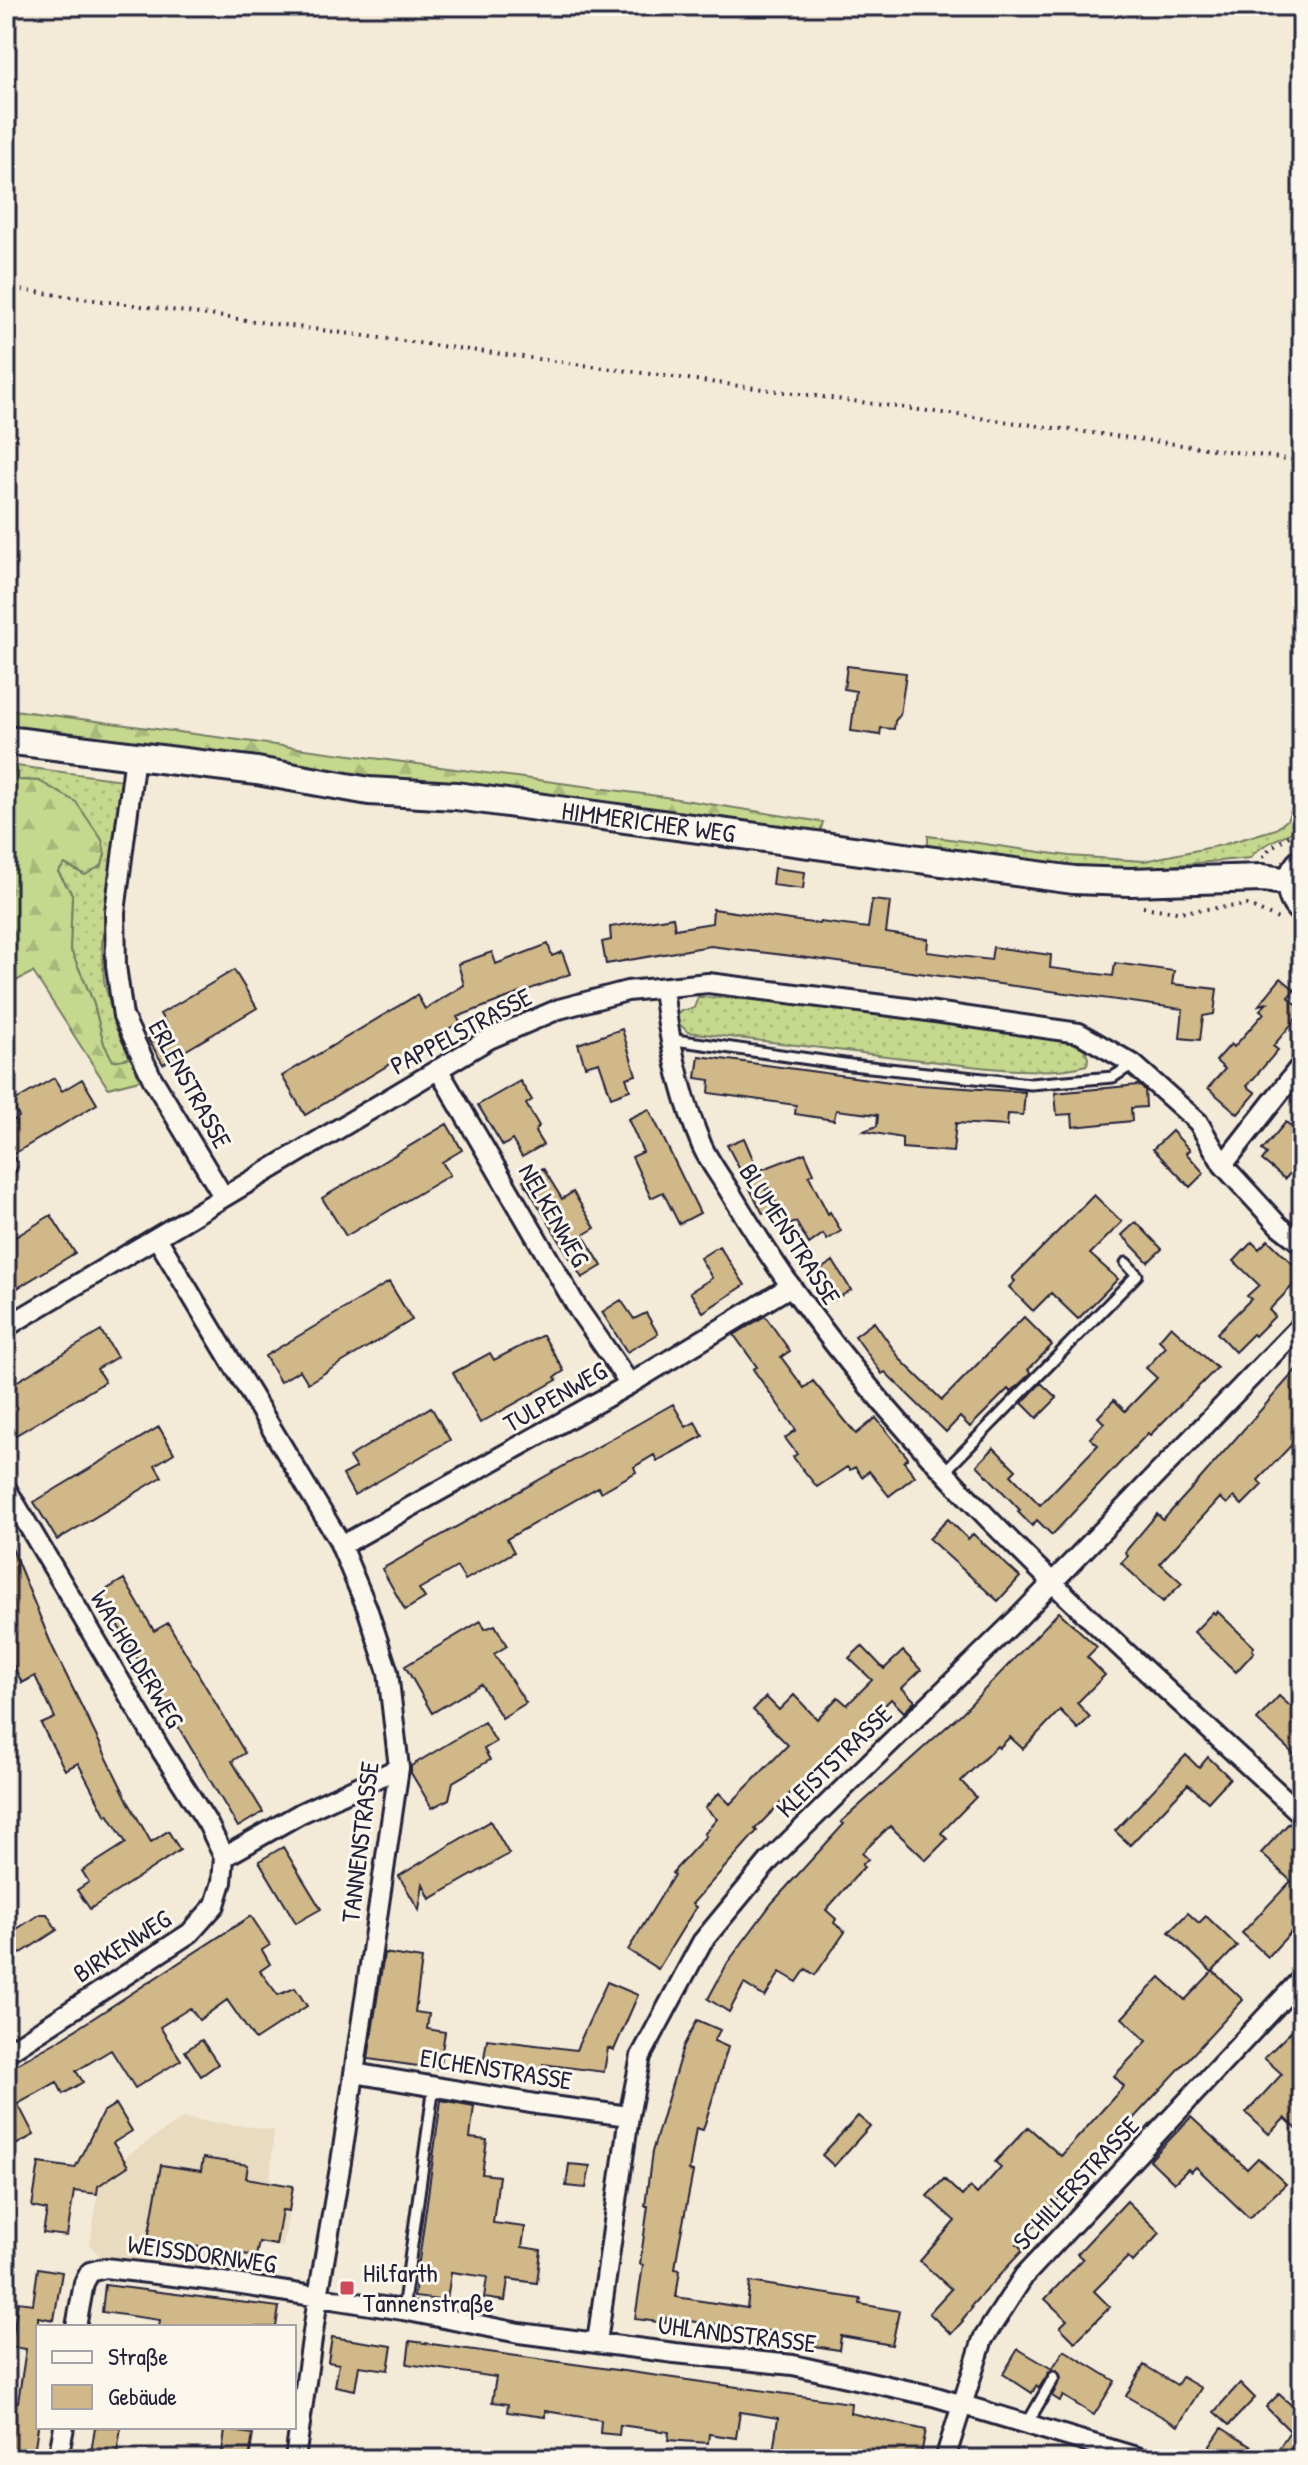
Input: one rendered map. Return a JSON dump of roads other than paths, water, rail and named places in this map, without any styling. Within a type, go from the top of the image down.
[{"type":"street","name":"HIMMERICHER WEG","points":[[6,740],[257,771],[369,791],[456,796],[1074,880],[1279,879],[1296,872]]},
{"type":"street","name":"ERLENSTRASSE","points":[[135,756],[115,912],[116,966],[123,1016],[152,1078],[223,1196]]},
{"type":"street","points":[[1296,872],[1291,894],[1302,910]]},
{"type":"street","name":"PAPPELSTRASSE","points":[[6,1327],[489,1039],[559,1009],[627,991],[708,983],[1079,1033],[1133,1064],[1198,1122],[1223,1165],[1279,1226],[1302,1244]]},
{"type":"street","name":"BLUMENSTRASSE","points":[[663,988],[668,1039],[676,1075],[703,1148],[771,1259],[834,1347],[944,1472],[1052,1581],[1302,1815]]},
{"type":"street","points":[[1223,1165],[1302,1064]]},
{"type":"street","name":"NELKENWEG","points":[[438,1069],[578,1309],[630,1384]]},
{"type":"street","name":"TANNENSTRASSE","points":[[157,1238],[341,1546],[367,1608],[388,1672],[399,1768],[295,2459]]},
{"type":"street","name":"TULPENWEG","points":[[341,1546],[630,1384],[791,1286]]},
{"type":"street","name":"KLEISTSTRASSE","points":[[597,2342],[629,2116],[641,2056],[702,1942],[769,1861],[1052,1581],[1302,1324]]},
{"type":"street","name":"WACHOLDERWEG","points":[[6,1488],[208,1824],[224,1857]]},
{"type":"street","points":[[224,1857],[301,1813],[399,1768]]},
{"type":"street","name":"BIRKENWEG","points":[[6,2053],[190,1933],[215,1905],[222,1882],[224,1857]]},
{"type":"street","name":"SCHILLERSTRASSE","points":[[945,2459],[983,2339],[1024,2276],[1302,1978]]},
{"type":"street","name":"EICHENSTRASSE","points":[[354,2073],[536,2104],[629,2116]]},
{"type":"street","name":"WEISSDORNWEG","points":[[76,2325],[84,2283],[90,2272],[105,2268],[318,2297]]},
{"type":"street","name":"UHLANDSTRASSE","points":[[318,2297],[519,2333],[793,2365],[933,2396],[1143,2459]]},
{"type":"street","points":[[58,2459],[64,2429]]},
{"type":"lane","points":[[668,1039],[930,1075],[1031,1084],[1113,1077],[1133,1064]]},
{"type":"lane","points":[[944,1472],[1137,1275],[1126,1263]]},
{"type":"lane","points":[[403,2310],[434,2085]]},
{"type":"lane","points":[[1027,2424],[1054,2377]]},
{"type":"place","name":"Hilfarth Tannenstraße","points":[[347,2288]]}]
